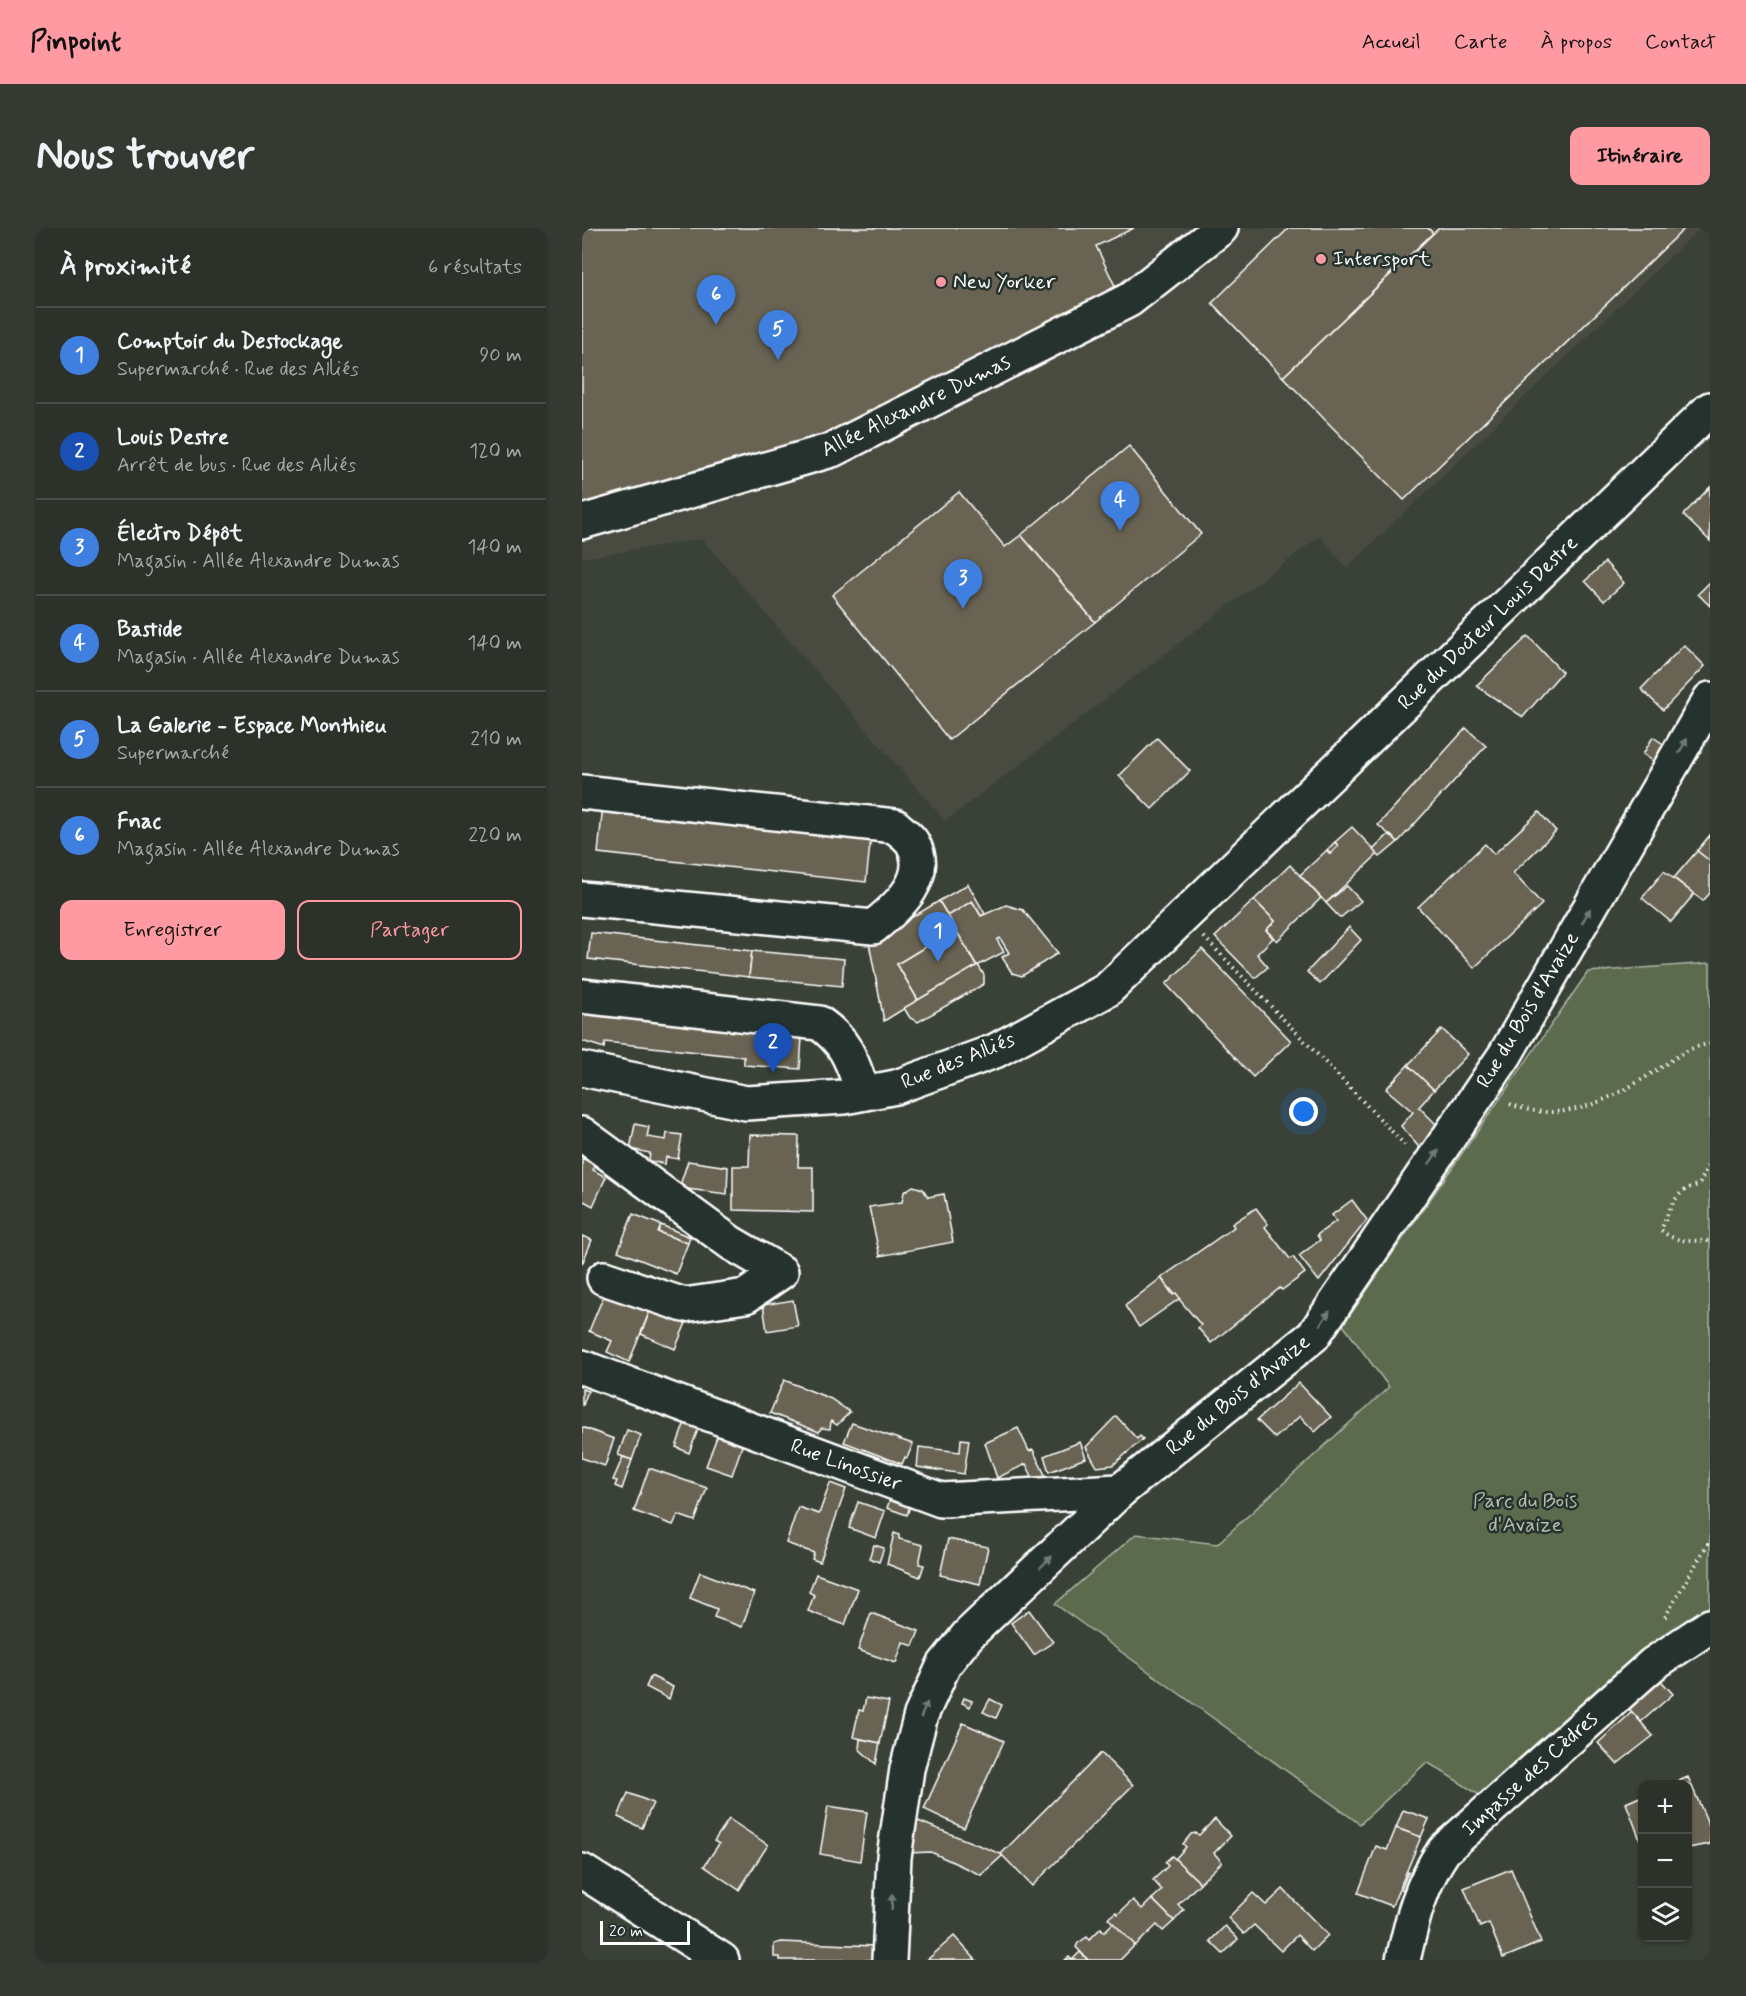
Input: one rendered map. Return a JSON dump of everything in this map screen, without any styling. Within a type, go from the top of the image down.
[{"type":"street","name":"Allée Alexandre Dumas","points":[[582,522],[832,450],[1129,300],[1221,228]]},
{"type":"street","name":"Rue du Docteur Louis Destre","points":[[1266,838],[1710,409]]},
{"type":"street","name":"Rue du Bois d'Avaize","points":[[889,1960],[894,1857],[907,1769],[921,1715],[944,1665],[968,1635],[1120,1491],[1313,1336],[1504,1055],[1710,699]]},
{"type":"street","points":[[582,792],[895,825],[912,843],[918,864],[913,885],[897,908],[873,927],[582,899]]},
{"type":"street","name":"Rue des Alliés","points":[[582,1069],[746,1103],[863,1093],[896,1086],[995,1051],[1107,990],[1266,838]]},
{"type":"street","points":[[582,996],[819,1023],[835,1034],[848,1051],[863,1093]]},
{"type":"street","points":[[582,1134],[731,1243],[781,1272],[746,1296],[684,1305],[604,1278]]},
{"type":"street","name":"Rue Linossier","points":[[582,1367],[941,1500],[1120,1491]]},
{"type":"street","name":"Impasse des Cèdres","points":[[1403,1960],[1419,1894],[1429,1871],[1444,1851],[1653,1664],[1710,1626]]},
{"type":"street","points":[[582,1870],[722,1960]]},
{"type":"path","points":[[1184,916],[1327,1067],[1427,1167]]},
{"type":"path","points":[[1479,1091],[1527,1111],[1566,1113],[1602,1102],[1690,1048],[1710,1044]]},
{"type":"path","points":[[1710,1160],[1699,1185],[1687,1187],[1672,1202],[1661,1230],[1670,1238],[1687,1242],[1710,1241]]},
{"type":"path","points":[[1653,1664],[1655,1639],[1671,1604],[1710,1540]]},
{"type":"shaded area","points":[[582,228],[1700,228],[1347,568],[1320,536],[945,821],[702,539],[582,558]]},
{"type":"green space","name":"Parc du Bois d'Avaize","points":[[1710,963],[1710,1621],[1481,1796],[1427,1762],[1360,1824],[1055,1604],[1136,1534],[1217,1544],[1389,1387],[1343,1325],[1588,972]]},
{"type":"building","points":[[582,228],[1134,228],[1096,246],[1116,288],[830,433],[582,506]]},
{"type":"building","points":[[1289,228],[1428,228],[1433,233],[1283,377],[1212,303]]},
{"type":"building","points":[[1439,228],[1685,228],[1404,500],[1283,377]]},
{"type":"building","points":[[1129,446],[1201,534],[1095,622],[1021,535]]},
{"type":"building","points":[[1710,487],[1710,541],[1683,515]]},
{"type":"building","points":[[959,492],[1005,547],[1021,535],[1095,622],[949,740],[832,595]]},
{"type":"building","points":[[1605,562],[1624,583],[1604,601],[1585,581]]},
{"type":"building","points":[[1710,582],[1710,606],[1698,594]]},
{"type":"building","points":[[1528,636],[1562,672],[1523,717],[1476,686]]},
{"type":"building","points":[[1684,645],[1705,666],[1663,710],[1641,689]]},
{"type":"building","points":[[1466,728],[1486,746],[1398,842],[1378,825]]},
{"type":"building","points":[[1653,737],[1666,746],[1656,763],[1643,754]]},
{"type":"building","points":[[1157,738],[1190,771],[1152,809],[1119,776]]},
{"type":"building","points":[[603,805],[871,835],[866,882],[598,853]]},
{"type":"building","points":[[1539,812],[1556,831],[1513,873],[1542,904],[1474,968],[1418,907],[1485,844],[1494,854]]},
{"type":"building","points":[[1352,827],[1378,854],[1326,903],[1300,875],[1327,850],[1330,854],[1338,846],[1335,842]]},
{"type":"building","points":[[1389,834],[1398,842],[1380,857],[1373,850]]},
{"type":"building","points":[[1710,835],[1710,861],[1697,851]]},
{"type":"building","points":[[1335,842],[1338,846],[1330,854],[1327,850]]},
{"type":"building","points":[[1697,851],[1710,861],[1710,893],[1703,901],[1674,878]]},
{"type":"building","points":[[1290,865],[1321,898],[1277,941],[1266,930],[1275,921],[1254,900]]},
{"type":"building","points":[[1664,871],[1694,894],[1671,922],[1642,898]]},
{"type":"building","points":[[968,884],[985,914],[981,916],[972,901],[948,916],[939,901]]},
{"type":"building","points":[[1347,886],[1361,901],[1340,918],[1326,903]]},
{"type":"building","points":[[1254,900],[1275,921],[1266,930],[1273,938],[1257,954],[1268,967],[1255,978],[1215,937]]},
{"type":"building","points":[[939,901],[955,929],[897,964],[918,1000],[884,1021],[869,943]]},
{"type":"building","points":[[972,901],[981,916],[1006,905],[1023,910],[1058,953],[1022,976],[1012,973],[1002,957],[1009,953],[1000,938],[997,940],[1004,952],[977,966],[948,916]]},
{"type":"building","points":[[1349,927],[1361,940],[1320,984],[1307,972]]},
{"type":"building","points":[[955,929],[977,966],[918,1000],[897,964]]},
{"type":"building","points":[[591,933],[752,951],[749,977],[588,959]]},
{"type":"building","points":[[1202,949],[1291,1041],[1253,1077],[1166,984]]},
{"type":"building","points":[[752,951],[844,959],[842,986],[749,977]]},
{"type":"building","points":[[978,965],[984,975],[984,984],[918,1022],[910,1018],[904,1008]]},
{"type":"building","points":[[582,1014],[802,1037],[800,1069],[744,1065],[744,1057],[605,1042],[604,1048],[582,1041]]},
{"type":"building","points":[[1442,1029],[1468,1054],[1434,1090],[1408,1065]]},
{"type":"building","points":[[1408,1065],[1434,1090],[1419,1107],[1439,1127],[1423,1152],[1401,1126],[1413,1112],[1386,1089]]},
{"type":"building","points":[[635,1124],[649,1127],[647,1137],[666,1140],[667,1133],[682,1135],[678,1159],[666,1157],[665,1164],[649,1161],[650,1153],[630,1149]]},
{"type":"building","points":[[750,1135],[799,1136],[798,1167],[813,1167],[813,1212],[733,1210],[733,1166],[749,1166]]},
{"type":"building","points":[[582,1158],[595,1165],[593,1170],[606,1177],[593,1206],[582,1200]]},
{"type":"building","points":[[688,1161],[728,1167],[727,1194],[679,1188]]},
{"type":"building","points":[[913,1186],[923,1189],[928,1197],[944,1194],[953,1242],[880,1256],[869,1207],[902,1202],[904,1192]]},
{"type":"building","points":[[1352,1200],[1367,1220],[1319,1281],[1299,1256],[1320,1240],[1317,1235],[1336,1221],[1332,1215]]},
{"type":"building","points":[[1256,1208],[1268,1224],[1265,1227],[1290,1259],[1293,1257],[1305,1273],[1282,1290],[1280,1288],[1211,1343],[1198,1328],[1201,1325],[1161,1278],[1234,1227],[1232,1224]]},
{"type":"building","points":[[633,1214],[661,1225],[658,1232],[688,1243],[676,1274],[618,1251]]},
{"type":"building","points":[[661,1225],[690,1237],[688,1243],[658,1232]]},
{"type":"building","points":[[582,1236],[592,1240],[582,1264]]},
{"type":"building","points":[[1161,1278],[1173,1295],[1176,1293],[1180,1298],[1139,1327],[1125,1306]]},
{"type":"building","points":[[606,1290],[651,1308],[629,1362],[607,1352],[612,1341],[589,1331]]},
{"type":"building","points":[[793,1300],[798,1326],[767,1331],[763,1305]]},
{"type":"building","points":[[651,1308],[686,1323],[675,1349],[641,1334]]},
{"type":"building","points":[[784,1380],[831,1399],[850,1412],[837,1425],[831,1421],[830,1429],[821,1428],[819,1432],[770,1413]]},
{"type":"building","points":[[1299,1383],[1331,1417],[1315,1432],[1300,1416],[1275,1438],[1257,1420]]},
{"type":"building","points":[[582,1389],[588,1391],[583,1405],[582,1405]]},
{"type":"building","points":[[1116,1416],[1137,1439],[1140,1436],[1143,1439],[1113,1465],[1097,1467],[1086,1447]]},
{"type":"building","points":[[685,1422],[699,1427],[689,1453],[676,1447]]},
{"type":"building","points":[[852,1423],[913,1444],[907,1458],[905,1457],[902,1464],[844,1442]]},
{"type":"building","points":[[582,1427],[614,1439],[605,1466],[582,1458]]},
{"type":"building","points":[[1018,1428],[1029,1451],[1033,1450],[1048,1481],[1035,1482],[1026,1464],[997,1478],[985,1443]]},
{"type":"building","points":[[627,1430],[641,1435],[632,1460],[618,1455]]},
{"type":"building","points":[[718,1434],[743,1443],[732,1475],[706,1466]]},
{"type":"building","points":[[961,1439],[969,1440],[964,1474],[917,1467],[919,1447],[960,1452]]},
{"type":"building","points":[[1080,1442],[1086,1458],[1049,1472],[1044,1456]]},
{"type":"building","points":[[623,1457],[632,1460],[622,1489],[615,1486],[617,1481],[613,1480]]},
{"type":"building","points":[[649,1468],[707,1488],[695,1521],[678,1515],[673,1525],[634,1511]]},
{"type":"building","points":[[830,1483],[846,1489],[820,1562],[812,1559],[814,1553],[786,1543],[798,1507],[819,1514]]},
{"type":"building","points":[[891,1496],[911,1503],[907,1515],[887,1508]]},
{"type":"building","points":[[858,1502],[885,1511],[876,1538],[849,1528]]},
{"type":"building","points":[[894,1533],[899,1535],[899,1539],[923,1545],[919,1564],[924,1565],[920,1577],[887,1564]]},
{"type":"building","points":[[948,1539],[988,1547],[980,1584],[940,1575]]},
{"type":"building","points":[[874,1545],[884,1548],[879,1562],[869,1558]]},
{"type":"building","points":[[700,1572],[754,1593],[742,1627],[714,1617],[717,1609],[690,1598]]},
{"type":"building","points":[[816,1574],[858,1589],[845,1625],[808,1611],[814,1595],[809,1592]]},
{"type":"building","points":[[1029,1610],[1053,1642],[1034,1655],[1011,1623]]},
{"type":"building","points":[[871,1613],[919,1631],[913,1646],[903,1642],[896,1663],[858,1650]]},
{"type":"building","points":[[1653,1672],[1673,1694],[1641,1722],[1622,1701]]},
{"type":"building","points":[[651,1676],[673,1687],[669,1699],[646,1687]]},
{"type":"building","points":[[866,1698],[889,1702],[880,1743],[853,1737],[859,1710],[863,1711]]},
{"type":"building","points":[[964,1698],[972,1701],[970,1707],[962,1703]]},
{"type":"building","points":[[990,1699],[1002,1705],[996,1718],[983,1712]]},
{"type":"building","points":[[1632,1712],[1653,1736],[1617,1764],[1598,1743]]},
{"type":"building","points":[[963,1723],[1004,1741],[964,1828],[924,1809]]},
{"type":"building","points":[[860,1739],[880,1743],[876,1764],[859,1749]]},
{"type":"building","points":[[1101,1753],[1133,1785],[1032,1886],[1001,1854]]},
{"type":"building","points":[[1692,1786],[1710,1828],[1710,1844],[1692,1847]]},
{"type":"building","points":[[628,1793],[653,1803],[642,1828],[618,1817]]},
{"type":"building","points":[[1638,1798],[1638,1834],[1626,1803]]},
{"type":"building","points":[[828,1806],[867,1812],[860,1861],[820,1854]]},
{"type":"building","points":[[1403,1810],[1429,1819],[1421,1837],[1396,1828]]},
{"type":"building","points":[[729,1819],[768,1845],[739,1890],[704,1866],[719,1844],[714,1841]]},
{"type":"building","points":[[913,1819],[1002,1856],[981,1875],[931,1852],[909,1853]]},
{"type":"building","points":[[1215,1819],[1231,1836],[1214,1853],[1222,1862],[1200,1883],[1175,1859],[1186,1847],[1183,1844],[1191,1834],[1199,1835]]},
{"type":"building","points":[[1396,1828],[1421,1837],[1392,1906],[1358,1893],[1376,1846],[1387,1850]]},
{"type":"building","points":[[1172,1856],[1200,1883],[1178,1905],[1184,1910],[1174,1921],[1152,1899],[1162,1890],[1153,1880],[1168,1866],[1165,1862]]},
{"type":"building","points":[[1511,1869],[1541,1942],[1503,1958],[1489,1923],[1480,1927],[1464,1888]]},
{"type":"building","points":[[1408,1872],[1415,1875],[1408,1891],[1401,1889]]},
{"type":"building","points":[[1283,1889],[1328,1935],[1312,1951],[1297,1935],[1281,1951],[1254,1925],[1244,1934],[1228,1918],[1253,1893],[1266,1905]]},
{"type":"building","points":[[1152,1899],[1174,1921],[1163,1931],[1157,1925],[1135,1946],[1108,1918],[1116,1912],[1118,1914],[1133,1900],[1142,1909]]},
{"type":"building","points":[[1113,1923],[1135,1945],[1120,1960],[1088,1960],[1076,1947],[1078,1943],[1087,1937],[1089,1940],[1101,1928],[1104,1932]]},
{"type":"building","points":[[1225,1926],[1238,1939],[1223,1954],[1210,1941]]},
{"type":"building","points":[[954,1936],[976,1960],[927,1960]]},
{"type":"building","points":[[781,1942],[874,1946],[874,1960],[780,1960],[780,1957],[774,1957],[774,1944]]},
{"type":"building","points":[[1080,1952],[1088,1960],[1072,1960]]},
{"type":"place","name":"Intersport","points":[[1321,259]]},
{"type":"place","name":"New Yorker","points":[[941,282]]},
{"type":"place","name":"Fnac","points":[[716,325]]},
{"type":"place","name":"La Galerie - Espace Monthieu","points":[[778,360]]},
{"type":"place","name":"Bastide","points":[[1120,531]]},
{"type":"place","name":"Électro Dépôt","points":[[963,609]]},
{"type":"place","name":"Comptoir du Destockage","points":[[938,962]]},
{"type":"place","name":"Louis Destre","points":[[773,1073]]}]
